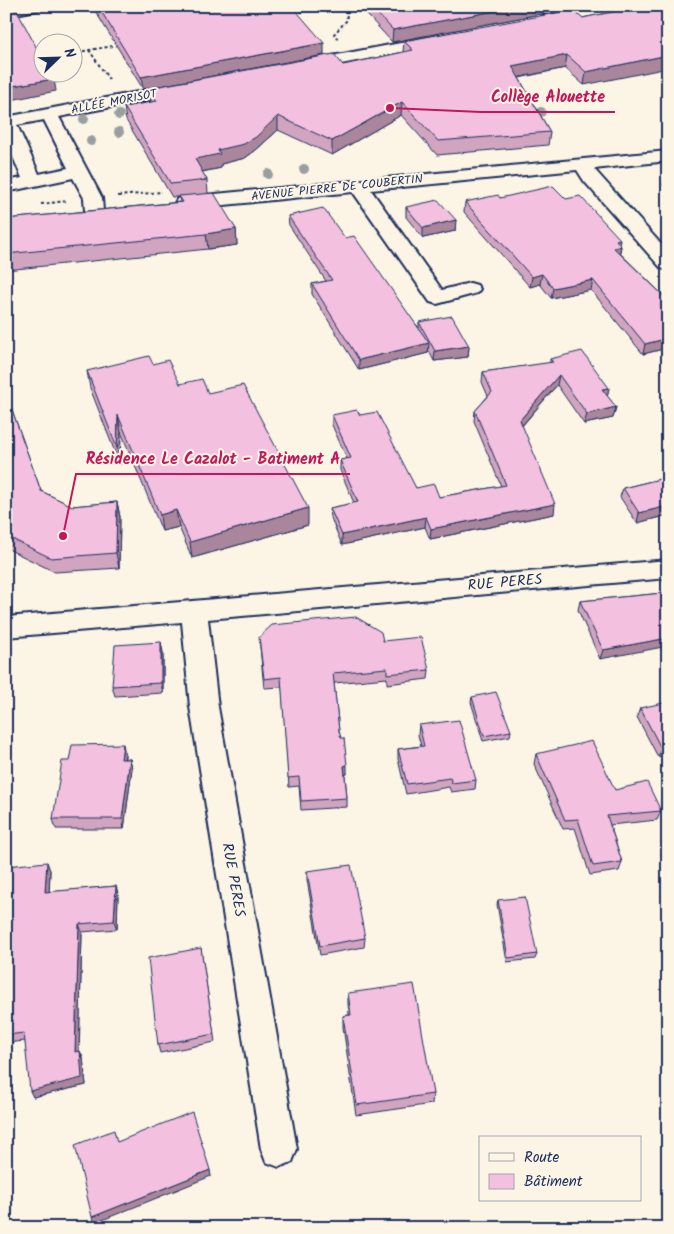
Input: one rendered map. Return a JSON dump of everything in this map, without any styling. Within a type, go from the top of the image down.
[{"type":"street","points":[[6,11],[36,6]]},
{"type":"street","points":[[530,24],[621,6]]},
{"type":"street","points":[[293,68],[455,38]]},
{"type":"street","name":"ALLÉE MORISOT","points":[[33,182],[7,122],[198,86]]},
{"type":"street","points":[[48,114],[93,198],[85,212],[113,209]]},
{"type":"street","name":"AVENUE PIERRE DE COUBERTIN","points":[[171,204],[668,156]]},
{"type":"street","points":[[582,164],[601,190],[668,264]]},
{"type":"street","points":[[6,187],[79,171]]},
{"type":"street","points":[[359,187],[437,298],[470,289]]},
{"type":"street","name":"RUE PERES","points":[[6,627],[668,569]]},
{"type":"street","name":"RUE PERES","points":[[194,610],[207,726],[279,1149]]},
{"type":"path","points":[[294,13],[331,6]]},
{"type":"path","points":[[346,6],[347,20],[334,34],[351,57]]},
{"type":"path","points":[[82,51],[127,44]]},
{"type":"path","points":[[89,50],[122,100]]},
{"type":"building","points":[[98,6],[292,6],[324,43],[141,77]]},
{"type":"building","points":[[370,6],[521,6],[393,30]]},
{"type":"building","points":[[643,6],[668,6],[668,55],[586,72],[567,55],[512,66],[550,132],[438,141],[402,102],[332,141],[278,116],[256,137],[244,144],[218,150],[220,154],[195,159],[207,180],[171,184],[124,107],[157,101],[149,88],[334,54],[343,65],[413,50],[404,41],[572,10],[582,18]]},
{"type":"building","points":[[16,9],[32,39],[32,82],[36,82],[6,87],[6,11]]},
{"type":"building","points":[[553,186],[566,199],[580,196],[620,239],[616,240],[621,246],[614,248],[668,300],[668,342],[665,339],[645,344],[593,280],[553,288],[542,274],[532,277],[465,202],[498,195],[500,198]]},
{"type":"building","points":[[214,193],[236,229],[206,234],[6,254],[6,219],[183,202],[179,196]]},
{"type":"building","points":[[438,200],[456,220],[423,228],[406,207]]},
{"type":"building","points":[[323,208],[345,238],[354,236],[429,343],[359,360],[312,284],[332,280],[288,216]]},
{"type":"building","points":[[452,316],[469,346],[435,351],[419,322]]},
{"type":"building","points":[[582,351],[609,388],[602,389],[616,407],[587,414],[559,375],[520,420],[555,504],[431,529],[426,517],[342,535],[330,508],[358,502],[340,460],[351,458],[332,415],[357,410],[360,415],[377,412],[416,488],[434,484],[439,497],[506,485],[475,411],[492,392],[483,372],[553,362],[550,359]]},
{"type":"building","points":[[149,356],[153,364],[168,360],[180,384],[202,379],[208,393],[243,385],[308,508],[190,542],[176,510],[160,515],[118,415],[117,448],[87,371]]},
{"type":"building","points":[[6,393],[41,491],[72,506],[117,502],[116,553],[51,558],[6,536]]},
{"type":"building","points":[[668,477],[668,506],[639,513],[623,488]]},
{"type":"building","points":[[663,593],[668,602],[668,638],[603,650],[580,601]]},
{"type":"building","points":[[356,617],[381,632],[383,641],[421,637],[429,670],[387,674],[387,668],[333,673],[339,731],[341,738],[344,738],[347,765],[344,766],[347,798],[301,801],[299,777],[288,778],[281,677],[264,679],[259,637],[272,625]]},
{"type":"building","points":[[161,642],[161,683],[112,686],[115,645]]},
{"type":"building","points":[[496,692],[511,731],[484,736],[472,697]]},
{"type":"building","points":[[668,702],[668,747],[661,748],[640,708]]},
{"type":"building","points":[[459,720],[476,780],[452,783],[450,778],[407,784],[398,749],[424,746],[419,725]]},
{"type":"building","points":[[592,741],[615,790],[647,782],[661,811],[607,816],[622,862],[593,866],[578,819],[565,820],[536,754]]},
{"type":"building","points":[[123,744],[121,759],[130,759],[122,819],[53,819],[62,761],[69,761],[72,745]]},
{"type":"building","points":[[47,862],[45,892],[116,886],[114,921],[79,924],[75,1052],[80,1051],[82,1078],[30,1091],[24,1033],[6,1035],[6,866]]},
{"type":"building","points":[[351,865],[365,938],[320,946],[307,871]]},
{"type":"building","points":[[525,897],[537,954],[508,958],[498,900]]},
{"type":"building","points":[[201,948],[214,1034],[158,1045],[148,958]]},
{"type":"building","points":[[414,984],[433,1094],[357,1105],[343,1016],[351,1015],[348,993]]},
{"type":"building","points":[[192,1112],[210,1170],[92,1217],[75,1145],[114,1130],[117,1142]]},
{"type":"place","name":"Collège Alouette","points":[[390,108]]},
{"type":"place","name":"Résidence Le Cazalot - Batiment A","points":[[63,536]]}]
